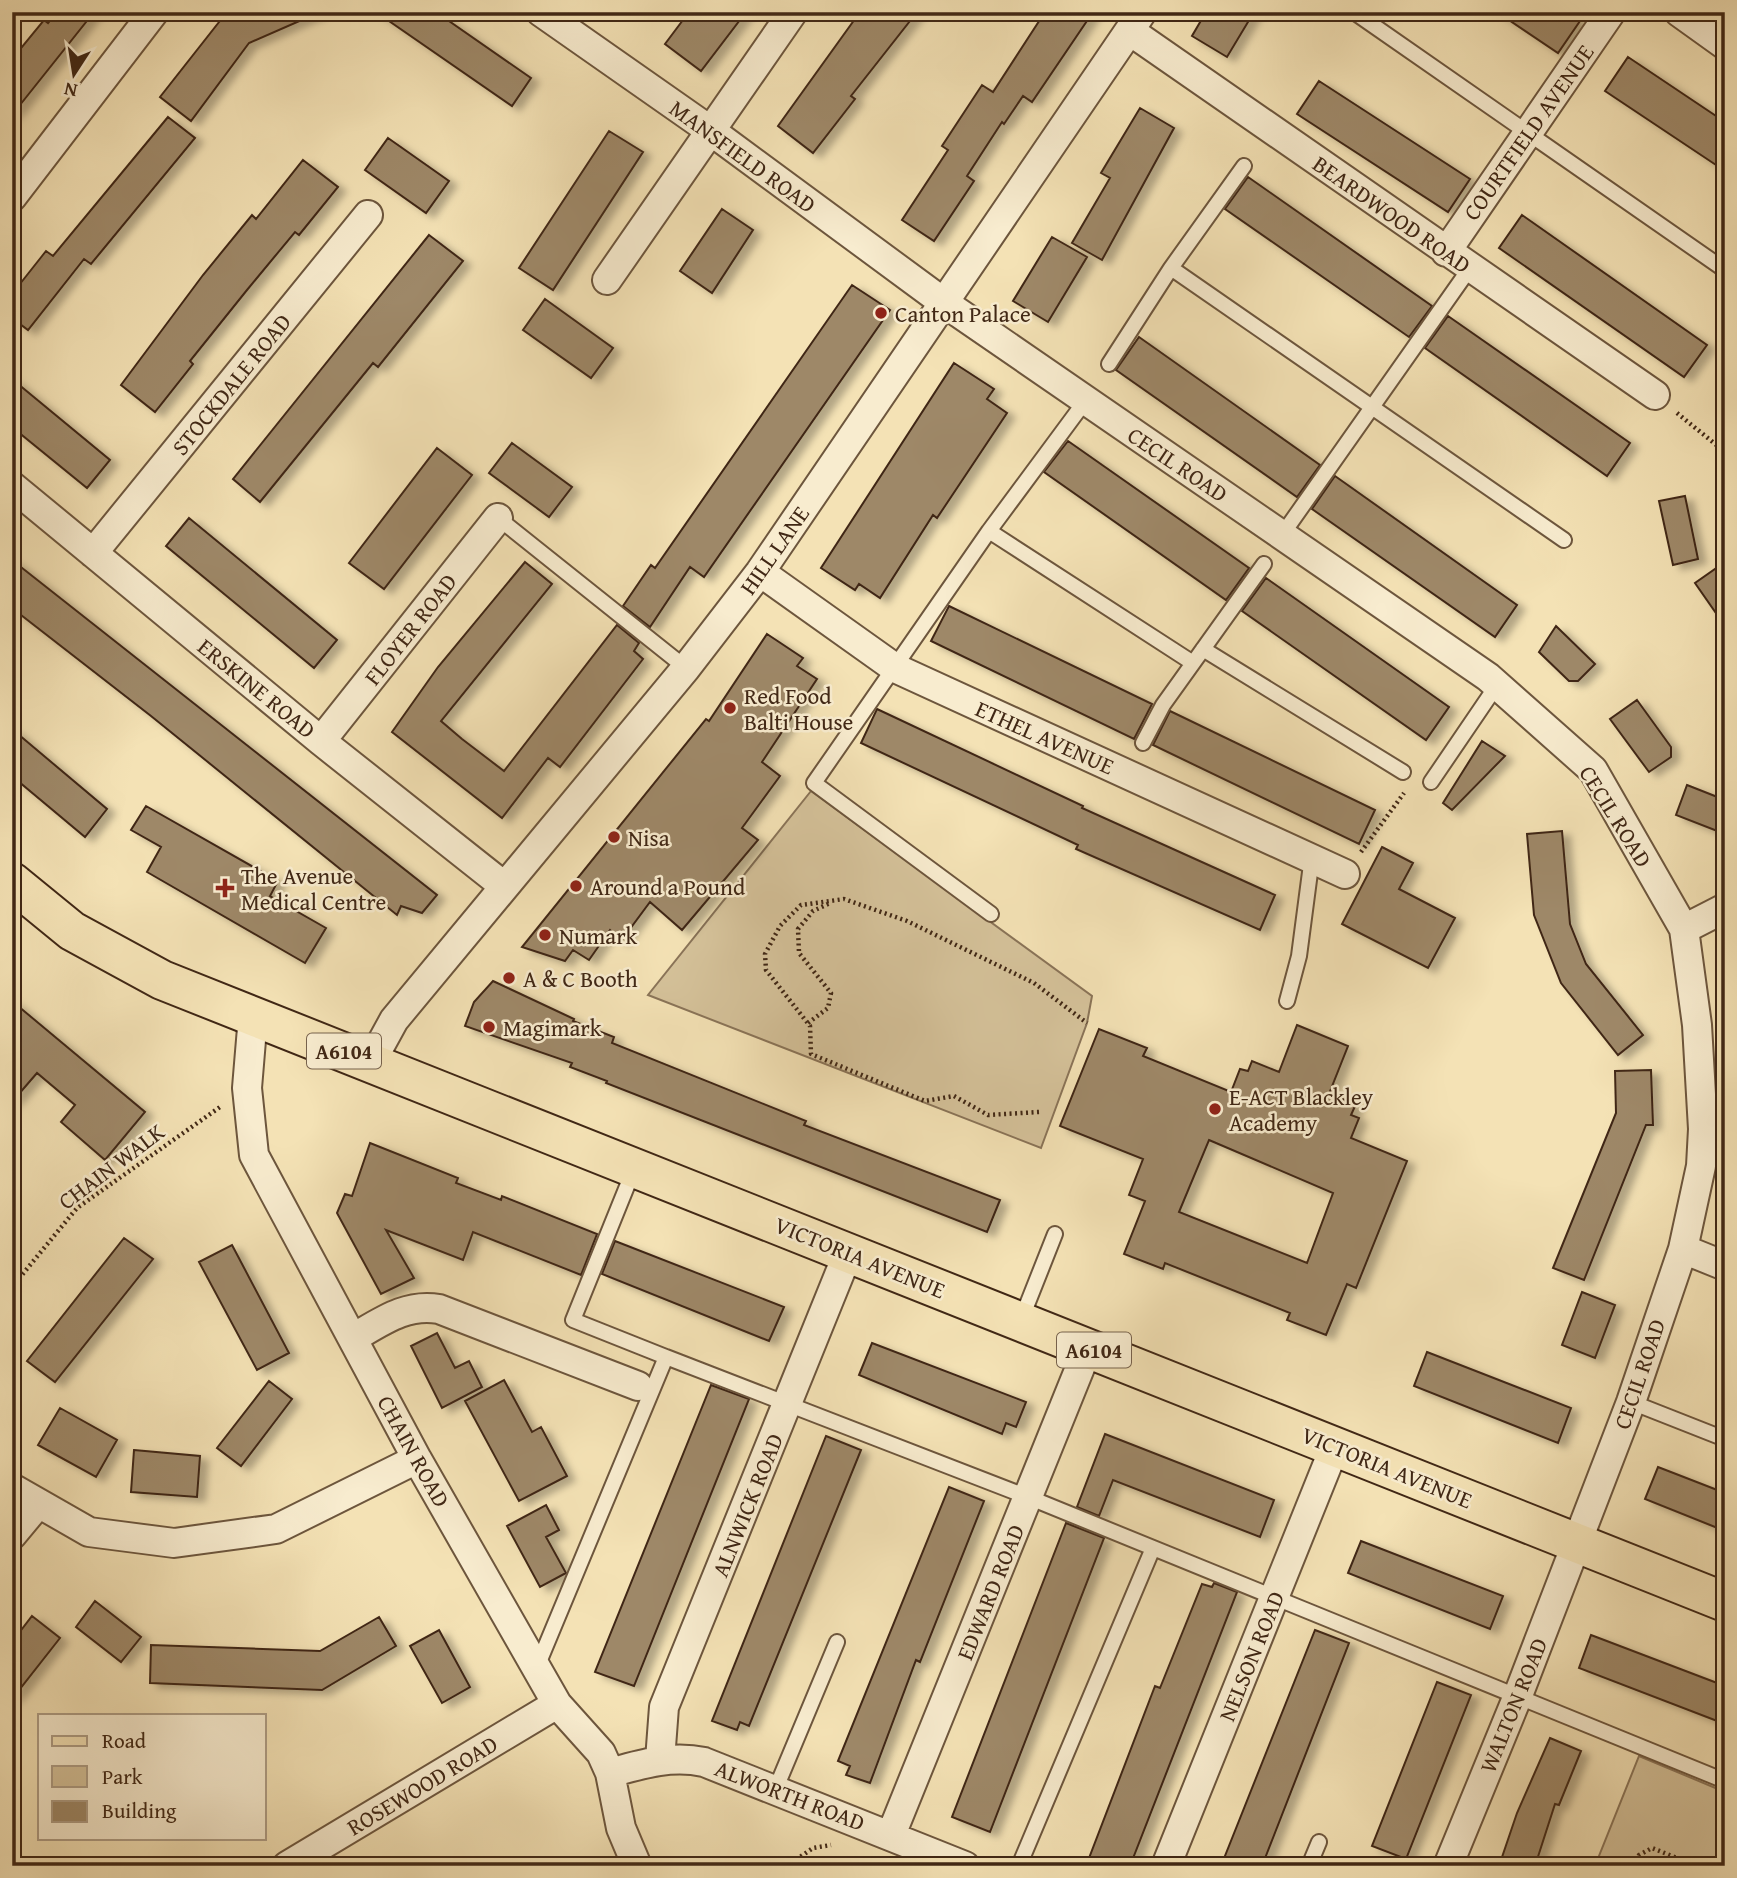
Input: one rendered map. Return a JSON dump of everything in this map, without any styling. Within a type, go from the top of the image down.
[{"type":"main road","name":"VICTORIA AVENUE","points":[[12,882],[72,931],[162,980],[1725,1602]]},
{"type":"street","points":[[12,197],[154,12]]},
{"type":"street","name":"MANSFIELD ROAD","points":[[541,12],[711,131],[943,302]]},
{"type":"street","points":[[607,280],[793,12]]},
{"type":"street","name":"COURTFIELD AVENUE","points":[[1446,252],[1611,12]]},
{"type":"street","points":[[1679,12],[1725,45]]},
{"type":"street","name":"BEARDWOOD ROAD","points":[[1136,22],[1446,252],[1655,395]]},
{"type":"street","name":"HILL LANE","points":[[371,1062],[394,1020],[687,668],[760,572],[1136,22]]},
{"type":"street","name":"STOCKDALE ROAD","points":[[93,553],[368,215]]},
{"type":"street","name":"CECIL ROAD","points":[[943,302],[1497,685],[1593,770],[1684,929],[1697,1025],[1703,1129],[1701,1166],[1683,1249],[1631,1402],[1577,1543]]},
{"type":"street","name":"ERSKINE ROAD","points":[[12,486],[321,741],[504,886]]},
{"type":"street","name":"FLOYER ROAD","points":[[321,741],[498,518]]},
{"type":"street","name":"ETHEL AVENUE","points":[[760,572],[895,667],[1345,874]]},
{"type":"street","points":[[1684,929],[1725,908]]},
{"type":"street","name":"CHAIN ROAD","points":[[253,1016],[247,1088],[254,1155],[417,1459],[556,1704],[601,1753],[610,1773],[621,1828],[637,1866]]},
{"type":"street","points":[[1683,1249],[1725,1266]]},
{"type":"street","name":"ALNWICK ROAD","points":[[660,1760],[664,1707],[789,1404],[848,1252]]},
{"type":"street","points":[[353,1338],[408,1309],[439,1309],[638,1386]]},
{"type":"street","name":"EDWARD ROAD","points":[[891,1835],[1088,1348]]},
{"type":"street","name":"NELSON ROAD","points":[[1166,1866],[1335,1446]]},
{"type":"street","points":[[12,1488],[37,1505],[89,1532],[174,1543],[276,1529],[417,1459]]},
{"type":"street","points":[[12,1535],[37,1505]]},
{"type":"street","name":"WALTON ROAD","points":[[1448,1866],[1577,1543]]},
{"type":"street","name":"ROSEWOOD ROAD","points":[[287,1866],[556,1704]]},
{"type":"street","name":"ALWORTH ROAD","points":[[610,1773],[660,1760],[684,1758],[704,1762],[776,1788],[965,1866]]},
{"type":"lane","points":[[1354,12],[1725,270]]},
{"type":"lane","points":[[1109,364],[1171,268],[1244,166]]},
{"type":"lane","points":[[1171,268],[1563,540]]},
{"type":"lane","points":[[1282,535],[1469,268]]},
{"type":"lane","points":[[991,914],[814,783],[989,530],[1086,400]]},
{"type":"lane","points":[[498,518],[687,668]]},
{"type":"lane","points":[[989,530],[1193,663]]},
{"type":"lane","points":[[1143,743],[1163,705],[1264,564]]},
{"type":"lane","points":[[1203,649],[1403,772]]},
{"type":"lane","points":[[1432,782],[1497,685]]},
{"type":"lane","points":[[1287,1001],[1299,956],[1312,857]]},
{"type":"lane","points":[[634,1169],[573,1320],[1028,1497],[1725,1781]]},
{"type":"lane","points":[[1020,1321],[1055,1234]]},
{"type":"lane","points":[[537,1668],[666,1357]]},
{"type":"lane","points":[[1631,1402],[1725,1438]]},
{"type":"lane","points":[[1019,1866],[1153,1548]]},
{"type":"lane","points":[[776,1788],[837,1642]]},
{"type":"lane","points":[[1309,1866],[1318,1842]]},
{"type":"path","points":[[1655,395],[1725,452]]},
{"type":"path","points":[[1039,1112],[988,1115],[954,1096],[925,1101],[811,1054],[808,1023],[765,970],[765,954],[780,926],[801,905],[844,899],[907,921],[1034,983],[1087,1023]]},
{"type":"path","points":[[808,1023],[828,1008],[831,992],[799,953],[798,929],[813,911],[833,901]]},
{"type":"path","name":"CHAIN WALK","points":[[12,1287],[77,1208],[247,1088]]},
{"type":"path","points":[[1634,1866],[1639,1855],[1652,1849],[1697,1866]]},
{"type":"green space","points":[[811,791],[1092,996],[1087,1023],[1041,1148],[648,995]]},
{"type":"green space","points":[[1639,1756],[1725,1792],[1725,1866],[1595,1866]]},
{"type":"building","points":[[57,12],[94,12],[12,115],[12,59],[44,20],[48,23]]},
{"type":"building","points":[[233,12],[320,12],[249,43],[191,121],[160,97],[223,17]]},
{"type":"building","points":[[376,12],[436,12],[531,78],[512,106]]},
{"type":"building","points":[[689,12],[746,12],[701,71],[665,44]]},
{"type":"building","points":[[860,12],[917,12],[851,96],[855,99],[813,153],[778,126]]},
{"type":"building","points":[[1045,12],[1093,12],[1032,102],[1023,96],[1004,124],[1002,122],[967,176],[974,181],[934,241],[902,220],[948,150],[942,146],[982,85],[993,92]]},
{"type":"building","points":[[1206,12],[1254,12],[1227,57],[1192,36]]},
{"type":"building","points":[[1497,12],[1567,12],[1580,21],[1558,53]]},
{"type":"building","points":[[1628,57],[1725,122],[1725,171],[1605,91]]},
{"type":"building","points":[[1319,81],[1470,179],[1448,212],[1297,114]]},
{"type":"building","points":[[1140,108],[1174,128],[1102,260],[1072,243],[1110,178],[1101,173]]},
{"type":"building","points":[[168,117],[195,138],[91,264],[84,259],[28,330],[12,318],[12,294],[46,251],[53,256]]},
{"type":"building","points":[[609,131],[643,152],[553,290],[519,268]]},
{"type":"building","points":[[388,138],[449,181],[426,213],[365,170]]},
{"type":"building","points":[[303,160],[338,187],[299,235],[295,232],[247,290],[190,361],[193,364],[155,412],[121,385],[203,275],[252,215],[256,219]]},
{"type":"building","points":[[1248,177],[1432,306],[1409,337],[1225,209]]},
{"type":"building","points":[[722,209],[753,230],[712,293],[680,271]]},
{"type":"building","points":[[1522,215],[1707,345],[1684,377],[1499,248]]},
{"type":"building","points":[[429,235],[463,261],[378,367],[373,363],[260,502],[233,479]]},
{"type":"building","points":[[1052,237],[1087,257],[1048,322],[1013,301]]},
{"type":"building","points":[[852,285],[890,310],[704,577],[690,567],[650,627],[623,606],[651,565],[655,568]]},
{"type":"building","points":[[545,299],[613,348],[591,378],[523,330]]},
{"type":"building","points":[[1448,316],[1630,443],[1607,476],[1425,348]]},
{"type":"building","points":[[1139,337],[1320,465],[1297,497],[1116,370]]},
{"type":"building","points":[[954,363],[994,389],[987,399],[1007,413],[937,518],[933,515],[880,598],[859,584],[855,590],[821,568]]},
{"type":"building","points":[[12,379],[110,460],[87,488],[12,427]]},
{"type":"building","points":[[1068,441],[1249,568],[1226,600],[1044,472]]},
{"type":"building","points":[[512,443],[572,487],[549,517],[489,473]]},
{"type":"building","points":[[437,448],[472,475],[384,589],[349,563]]},
{"type":"building","points":[[1335,476],[1517,605],[1495,637],[1312,509]]},
{"type":"building","points":[[1685,496],[1698,559],[1673,565],[1659,501]]},
{"type":"building","points":[[189,518],[337,640],[314,668],[166,546]]},
{"type":"building","points":[[12,560],[437,895],[422,913],[401,906],[397,915],[151,716],[12,608]]},
{"type":"building","points":[[525,562],[552,584],[441,721],[462,739],[504,771],[617,625],[639,643],[634,651],[643,659],[560,767],[548,758],[502,818],[392,732],[438,667]]},
{"type":"building","points":[[1725,562],[1725,626],[1695,583]]},
{"type":"building","points":[[1266,578],[1449,707],[1426,740],[1242,611]]},
{"type":"building","points":[[949,606],[1152,704],[1134,739],[931,641]]},
{"type":"building","points":[[1556,626],[1595,664],[1578,681],[1569,681],[1539,652]]},
{"type":"building","points":[[767,634],[803,658],[797,666],[817,679],[762,762],[780,776],[742,828],[758,840],[682,930],[650,902],[621,941],[610,930],[589,960],[573,950],[565,961],[522,947],[706,719],[709,721]]},
{"type":"building","points":[[1637,700],[1671,747],[1671,757],[1649,772],[1610,719]]},
{"type":"building","points":[[877,709],[1083,806],[1082,808],[1275,895],[1260,930],[1076,849],[1078,845],[861,743]]},
{"type":"building","points":[[1170,711],[1375,810],[1359,844],[1153,745]]},
{"type":"building","points":[[12,729],[107,809],[85,837],[12,776]]},
{"type":"building","points":[[1482,741],[1505,756],[1452,810],[1443,803]]},
{"type":"building","points":[[1687,785],[1725,800],[1725,834],[1676,815]]},
{"type":"building","name":"The Avenue Medical Centre","points":[[146,806],[278,881],[270,896],[326,928],[305,963],[147,872],[161,847],[131,830]]},
{"type":"building","points":[[1562,831],[1570,924],[1586,964],[1643,1035],[1618,1055],[1561,983],[1534,915],[1527,834]]},
{"type":"building","points":[[1382,847],[1413,863],[1399,889],[1455,918],[1428,968],[1342,924]]},
{"type":"building","points":[[493,981],[574,1019],[573,1021],[614,1037],[612,1043],[806,1121],[804,1125],[1000,1200],[987,1232],[606,1083],[607,1081],[570,1067],[572,1063],[465,1026],[474,1002]]},
{"type":"building","points":[[12,1001],[145,1112],[105,1160],[61,1122],[75,1105],[37,1073],[12,1102]]},
{"type":"building","points":[[1297,1025],[1348,1046],[1329,1094],[1356,1104],[1351,1115],[1359,1118],[1351,1138],[1407,1161],[1356,1288],[1347,1284],[1326,1335],[1287,1320],[1290,1313],[1165,1263],[1163,1269],[1124,1254],[1145,1201],[1129,1195],[1143,1159],[1060,1126],[1099,1029],[1147,1048],[1143,1056],[1231,1092],[1240,1069],[1248,1071],[1252,1061],[1279,1072]],"holes":[[[1209,1140],[1333,1193],[1307,1263],[1179,1212]]]},
{"type":"building","points":[[1651,1070],[1653,1125],[1646,1125],[1584,1280],[1553,1268],[1616,1113],[1615,1071]]},
{"type":"building","points":[[370,1143],[458,1178],[456,1183],[501,1200],[502,1196],[597,1234],[581,1275],[473,1232],[463,1260],[386,1230],[414,1278],[381,1294],[337,1213],[345,1194],[352,1196]]},
{"type":"building","points":[[124,1238],[153,1259],[55,1382],[27,1361]]},
{"type":"building","points":[[615,1241],[784,1307],[769,1341],[602,1274]]},
{"type":"building","points":[[232,1245],[289,1353],[257,1370],[199,1262]]},
{"type":"building","points":[[1582,1292],[1615,1305],[1595,1358],[1562,1345]]},
{"type":"building","points":[[437,1333],[455,1368],[469,1361],[482,1387],[442,1408],[411,1346]]},
{"type":"building","points":[[872,1343],[1026,1402],[1016,1427],[1006,1423],[1002,1434],[859,1375]]},
{"type":"building","points":[[1427,1352],[1571,1408],[1558,1443],[1414,1386]]},
{"type":"building","points":[[504,1380],[532,1432],[541,1427],[567,1476],[519,1501],[465,1401]]},
{"type":"building","points":[[269,1381],[292,1399],[241,1466],[217,1448]]},
{"type":"building","points":[[711,1385],[749,1399],[634,1686],[595,1672]]},
{"type":"building","points":[[60,1408],[117,1440],[96,1477],[38,1445]]},
{"type":"building","points":[[1105,1434],[1274,1500],[1260,1537],[1113,1480],[1099,1516],[1077,1507]]},
{"type":"building","points":[[826,1436],[861,1450],[749,1726],[740,1722],[737,1730],[712,1721]]},
{"type":"building","points":[[134,1450],[200,1456],[197,1497],[131,1492]]},
{"type":"building","points":[[1658,1467],[1725,1493],[1725,1531],[1645,1499]]},
{"type":"building","points":[[949,1487],[984,1501],[920,1662],[916,1660],[870,1783],[846,1775],[850,1766],[838,1761]]},
{"type":"building","points":[[546,1505],[559,1530],[546,1537],[566,1573],[540,1587],[507,1526]]},
{"type":"building","points":[[1066,1523],[1104,1538],[990,1832],[952,1817]]},
{"type":"building","points":[[1361,1541],[1503,1596],[1490,1629],[1348,1573]]},
{"type":"building","points":[[1214,1583],[1237,1592],[1130,1866],[1086,1866],[1155,1686],[1160,1688],[1202,1584],[1212,1587]]},
{"type":"building","points":[[95,1601],[141,1637],[121,1662],[76,1627]]},
{"type":"building","points":[[32,1616],[60,1638],[12,1699],[12,1642]]},
{"type":"building","points":[[379,1617],[396,1646],[322,1690],[150,1683],[151,1645],[320,1651]]},
{"type":"building","points":[[439,1630],[470,1687],[442,1703],[410,1646]]},
{"type":"building","points":[[1315,1630],[1349,1643],[1262,1866],[1221,1866]]},
{"type":"building","points":[[1591,1635],[1725,1686],[1725,1724],[1579,1668]]},
{"type":"building","points":[[1437,1682],[1471,1695],[1406,1859],[1372,1846]]},
{"type":"building","points":[[1550,1738],[1581,1751],[1559,1805],[1555,1804],[1535,1866],[1499,1866],[1517,1813]]},
{"type":"place","name":"Canton Palace","points":[[881,313]]},
{"type":"place","name":"Red Food Balti House","points":[[730,708]]},
{"type":"place","name":"Nisa","points":[[614,837]]},
{"type":"place","name":"Around a Pound","points":[[576,886]]},
{"type":"place","name":"The Avenue Medical Centre","points":[[225,888]]},
{"type":"place","name":"Numark","points":[[545,935]]},
{"type":"place","name":"A & C Booth","points":[[509,978]]},
{"type":"place","name":"Magimark","points":[[489,1027]]},
{"type":"place","name":"E-ACT Blackley Academy","points":[[1215,1109]]}]
